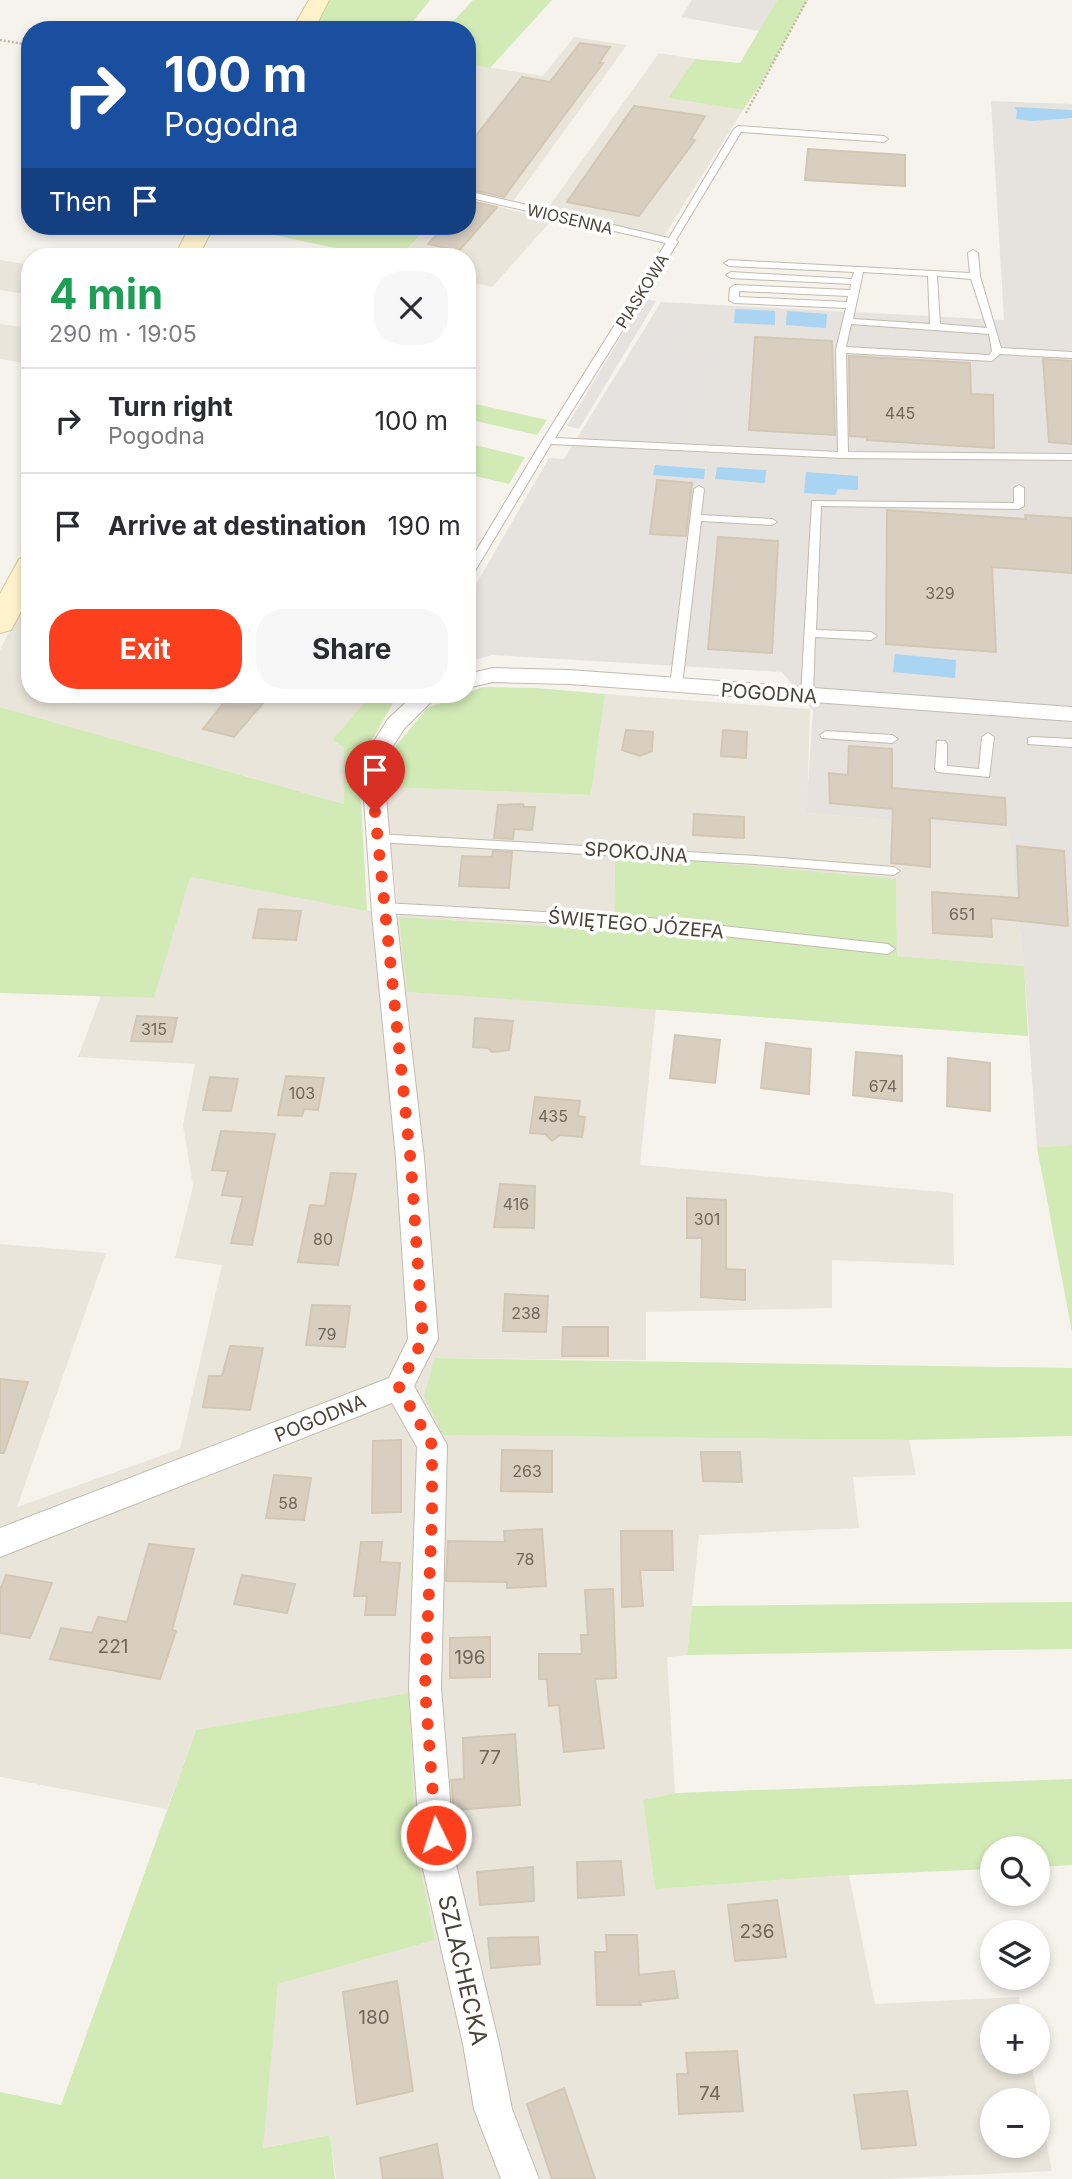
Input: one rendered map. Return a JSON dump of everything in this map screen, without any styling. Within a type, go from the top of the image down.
[{"type":"street","points":[[308,21],[319,0]]},
{"type":"street","points":[[0,624],[21,583]]},
{"type":"street","name":"POGODNA","points":[[476,679],[493,675],[544,676],[1072,714]]},
{"type":"street","points":[[399,1387],[423,1339],[411,1165],[377,838],[374,785],[380,749],[396,724],[416,703]]},
{"type":"street","name":"POGODNA","points":[[0,1543],[399,1387]]},
{"type":"street","name":"SZLACHECKA","points":[[399,1387],[432,1445],[425,1688],[438,1860],[481,2044],[493,2109],[520,2179]]},
{"type":"lane","points":[[738,129],[884,139]]},
{"type":"lane","name":"PIASKOWA","points":[[476,561],[547,441],[614,337],[643,285],[673,242],[738,129]]},
{"type":"lane","name":"WIOSENNA","points":[[476,196],[673,242]]},
{"type":"lane","points":[[973,253],[975,276],[998,351]]},
{"type":"lane","points":[[729,263],[975,276]]},
{"type":"lane","points":[[843,455],[841,350],[859,269]]},
{"type":"lane","points":[[932,273],[935,327]]},
{"type":"lane","points":[[731,275],[855,287]]},
{"type":"lane","points":[[851,305],[734,300],[735,288],[855,287]]},
{"type":"lane","points":[[847,321],[993,331]]},
{"type":"lane","points":[[841,350],[992,358],[998,351]]},
{"type":"lane","points":[[998,351],[1072,355]]},
{"type":"lane","points":[[547,441],[843,455],[1072,457]]},
{"type":"lane","points":[[807,696],[816,503],[1019,506],[1019,488]]},
{"type":"lane","points":[[676,686],[699,489]]},
{"type":"lane","points":[[695,518],[772,522]]},
{"type":"lane","points":[[810,633],[871,636]]},
{"type":"lane","points":[[826,736],[892,740]]},
{"type":"lane","points":[[941,744],[941,769],[985,774],[988,737]]},
{"type":"lane","points":[[1032,741],[1072,743]]},
{"type":"lane","name":"SPOKOJNA","points":[[377,838],[756,860],[894,871]]},
{"type":"lane","name":"ŚWIĘTEGO JÓZEFA","points":[[384,908],[650,923],[888,949]]},
{"type":"path","points":[[738,129],[807,0]]},
{"type":"path","points":[[0,40],[21,44]]},
{"type":"shaded area","points":[[692,0],[777,0],[759,31],[681,17]]},
{"type":"shaded area","points":[[574,37],[627,45],[511,204],[476,195],[476,65],[543,76]]},
{"type":"shaded area","points":[[659,53],[695,59],[668,98],[743,110],[663,238],[545,212]]},
{"type":"shaded area","points":[[991,101],[1072,104],[1072,1145],[1037,1147],[1024,966],[1009,830],[806,813],[813,711],[782,672],[492,655],[476,659],[476,584],[549,458],[564,459],[661,302],[1004,320]]},
{"type":"shaded area","points":[[476,201],[552,220],[492,287],[476,283],[476,248],[409,248],[421,235],[476,235]]},
{"type":"shaded area","points":[[0,260],[21,264],[21,294],[0,290]]},
{"type":"shaded area","points":[[644,299],[656,301],[579,429],[567,426]]},
{"type":"shaded area","points":[[0,324],[21,327],[21,362],[0,359]]},
{"type":"shaded area","points":[[648,327],[688,333],[676,356],[715,364],[677,440],[590,426]]},
{"type":"shaded area","points":[[21,608],[21,703],[364,703],[332,740],[344,748],[345,804],[0,707],[0,650]]},
{"type":"shaded area","points":[[605,694],[810,709],[807,813],[1009,830],[1024,966],[897,956],[896,880],[615,855],[614,930],[399,917],[384,787],[591,795]]},
{"type":"shaded area","points":[[189,876],[399,917],[407,992],[656,1008],[640,1165],[953,1193],[954,1265],[832,1260],[832,1308],[646,1312],[646,1360],[435,1358],[443,1435],[909,1440],[916,1475],[853,1477],[859,1528],[699,1535],[687,1655],[667,1657],[675,1793],[643,1800],[655,1889],[849,1875],[875,2004],[1019,1997],[1020,2004],[980,2004],[980,2074],[1033,2074],[1036,2088],[980,2088],[980,2158],[1049,2158],[1052,2171],[884,2179],[336,2179],[330,2135],[262,2148],[278,1984],[435,1940],[415,1843],[409,1694],[196,1730],[167,1809],[0,1777],[0,1244],[106,1253],[17,1507],[180,1449],[222,1265],[175,1258],[193,1186],[183,1125],[195,1064],[78,1057],[101,996],[154,998]]},
{"type":"green space","points":[[330,0],[430,0],[413,21],[320,21]]},
{"type":"green space","points":[[473,0],[552,0],[490,68],[476,66],[476,21],[453,21]]},
{"type":"green space","points":[[777,0],[807,0],[769,70],[743,110],[668,98],[695,59],[740,63]]},
{"type":"green space","points":[[274,235],[420,235],[408,248],[335,248]]},
{"type":"green space","points":[[476,404],[547,420],[537,435],[476,421]]},
{"type":"green space","points":[[476,445],[525,457],[509,484],[476,476]]},
{"type":"green space","points":[[483,687],[536,688],[605,694],[591,795],[384,787],[396,746],[427,708],[440,703],[476,703],[476,690]]},
{"type":"green space","points":[[364,703],[393,703],[368,747],[360,783],[367,911],[190,877],[154,998],[0,993],[0,707],[344,804],[344,748],[332,740]]},
{"type":"green space","points":[[615,854],[896,879],[897,956],[1024,966],[1028,1036],[407,992],[399,917],[614,930]]},
{"type":"green space","points":[[1072,1145],[1072,1332],[1037,1147]]},
{"type":"green space","points":[[435,1358],[1072,1368],[1072,1436],[909,1440],[443,1435],[424,1396]]},
{"type":"green space","points":[[1072,1602],[1072,1649],[687,1655],[692,1606]]},
{"type":"green space","points":[[409,1693],[415,1843],[435,1940],[278,1984],[263,2148],[330,2135],[335,2179],[0,2179],[0,2092],[61,2105],[196,1730]]},
{"type":"green space","points":[[1072,1779],[1072,1865],[1050,1866],[1050,1836],[980,1836],[980,1870],[849,1875],[655,1889],[643,1800],[675,1793]]},
{"type":"water","points":[[1014,107],[1072,110],[1072,118],[1032,121],[1016,119],[1017,111]]},
{"type":"water","points":[[735,309],[775,311],[775,325],[734,323]]},
{"type":"water","points":[[787,311],[827,314],[826,328],[786,325]]},
{"type":"water","points":[[655,465],[705,469],[704,479],[653,475]]},
{"type":"water","points":[[717,467],[766,470],[765,483],[715,479]]},
{"type":"water","points":[[806,472],[858,476],[858,490],[837,489],[836,495],[804,493]]},
{"type":"water","points":[[895,654],[956,660],[955,678],[893,672]]},
{"type":"building","points":[[580,43],[610,47],[599,63],[603,63],[504,197],[476,191],[476,136],[522,77],[550,82]]},
{"type":"building","points":[[634,106],[705,116],[691,139],[695,140],[639,216],[567,202]]},
{"type":"building","points":[[808,149],[905,155],[905,186],[805,180]]},
{"type":"building","points":[[476,202],[497,207],[476,231]]},
{"type":"building","points":[[436,235],[473,235],[462,248],[428,244]]},
{"type":"building","points":[[755,337],[832,341],[835,435],[749,430]]},
{"type":"building","points":[[849,356],[970,363],[971,394],[993,395],[994,448],[867,440],[867,437],[850,436]]},
{"type":"building","points":[[1043,359],[1072,361],[1072,444],[1049,442]]},
{"type":"building","points":[[657,480],[692,483],[686,536],[650,534]]},
{"type":"building","points":[[887,510],[1026,519],[1025,515],[1072,518],[1072,573],[992,567],[996,652],[886,644]]},
{"type":"building","points":[[718,537],[778,541],[772,653],[708,649]]},
{"type":"building","points":[[224,703],[263,703],[234,737],[203,729]]},
{"type":"building","points":[[626,730],[653,732],[652,751],[640,756],[622,750]]},
{"type":"building","points":[[723,730],[747,732],[746,758],[721,756]]},
{"type":"building","points":[[849,746],[892,749],[892,788],[1005,798],[1006,825],[930,818],[930,867],[891,863],[893,809],[830,803],[829,773],[848,775]]},
{"type":"building","points":[[523,804],[524,807],[535,807],[532,830],[514,829],[513,839],[494,838],[498,805]]},
{"type":"building","points":[[694,814],[744,817],[744,838],[693,835]]},
{"type":"building","points":[[1017,846],[1064,851],[1068,926],[991,918],[992,937],[933,933],[932,892],[1019,898]]},
{"type":"building","points":[[493,851],[512,852],[509,888],[459,886],[462,856],[492,857]]},
{"type":"building","points":[[259,909],[301,911],[296,940],[253,938]]},
{"type":"building","points":[[137,1016],[177,1018],[172,1042],[131,1041]]},
{"type":"building","points":[[475,1018],[513,1021],[509,1050],[492,1052],[488,1048],[473,1047]]},
{"type":"building","points":[[675,1035],[720,1040],[715,1083],[670,1078]]},
{"type":"building","points":[[766,1043],[811,1049],[809,1094],[761,1088]]},
{"type":"building","points":[[856,1052],[902,1056],[902,1101],[853,1095]]},
{"type":"building","points":[[948,1058],[990,1063],[990,1111],[947,1106]]},
{"type":"building","points":[[286,1076],[324,1078],[318,1110],[304,1109],[302,1116],[278,1115]]},
{"type":"building","points":[[210,1077],[238,1079],[231,1111],[203,1110]]},
{"type":"building","points":[[535,1097],[580,1101],[578,1116],[585,1117],[582,1137],[560,1135],[552,1141],[545,1134],[530,1133]]},
{"type":"building","points":[[221,1131],[275,1134],[252,1245],[231,1243],[243,1197],[222,1195],[228,1171],[212,1170]]},
{"type":"building","points":[[331,1173],[356,1174],[338,1265],[298,1262],[310,1205],[325,1206]]},
{"type":"building","points":[[500,1184],[535,1186],[534,1228],[494,1227]]},
{"type":"building","points":[[687,1198],[726,1200],[726,1269],[745,1270],[745,1300],[701,1297],[702,1238],[687,1238]]},
{"type":"building","points":[[505,1294],[548,1296],[546,1332],[503,1331]]},
{"type":"building","points":[[312,1305],[350,1306],[345,1347],[306,1345]]},
{"type":"building","points":[[563,1327],[608,1327],[608,1356],[562,1356]]},
{"type":"building","points":[[230,1346],[263,1348],[250,1410],[203,1407],[209,1376],[222,1376]]},
{"type":"building","points":[[0,1379],[28,1382],[4,1453],[0,1453]]},
{"type":"building","points":[[401,1440],[401,1512],[372,1513],[373,1441]]},
{"type":"building","points":[[502,1450],[552,1451],[552,1492],[501,1491]]},
{"type":"building","points":[[701,1452],[740,1452],[742,1482],[703,1481]]},
{"type":"building","points":[[274,1475],[311,1478],[304,1520],[266,1518]]},
{"type":"building","points":[[542,1529],[546,1586],[507,1588],[507,1582],[446,1581],[448,1541],[505,1542],[504,1531]]},
{"type":"building","points":[[621,1531],[672,1531],[673,1570],[640,1570],[643,1606],[622,1607]]},
{"type":"building","points":[[361,1542],[382,1542],[380,1562],[400,1563],[395,1615],[365,1615],[367,1596],[354,1596]]},
{"type":"building","points":[[149,1544],[194,1549],[172,1630],[176,1631],[160,1679],[50,1659],[61,1628],[92,1633],[98,1617],[127,1622]]},
{"type":"building","points":[[6,1575],[52,1583],[30,1638],[0,1633],[0,1590]]},
{"type":"building","points":[[242,1575],[295,1584],[287,1613],[234,1604]]},
{"type":"building","points":[[613,1589],[616,1678],[595,1679],[604,1748],[564,1752],[559,1705],[549,1706],[547,1679],[539,1679],[539,1654],[582,1654],[581,1635],[588,1635],[585,1590]]},
{"type":"building","points":[[490,1637],[490,1677],[450,1678],[450,1638]]},
{"type":"building","points":[[515,1734],[520,1805],[454,1810],[451,1780],[464,1779],[463,1738]]},
{"type":"building","points":[[621,1861],[624,1895],[578,1898],[577,1862]]},
{"type":"building","points":[[533,1867],[534,1901],[480,1905],[477,1872]]},
{"type":"building","points":[[777,1900],[786,1957],[735,1961],[728,1905]]},
{"type":"building","points":[[606,1935],[637,1935],[639,1975],[674,1971],[678,1998],[640,2002],[641,2005],[597,2005],[595,1952],[607,1952]]},
{"type":"building","points":[[538,1937],[540,1964],[491,1968],[488,1938]]},
{"type":"building","points":[[397,1981],[413,2091],[357,2104],[343,1992]]},
{"type":"building","points":[[737,2051],[743,2111],[679,2114],[677,2074],[688,2074],[686,2053]]},
{"type":"building","points":[[564,2088],[595,2179],[552,2179],[527,2104]]},
{"type":"building","points":[[907,2091],[916,2145],[862,2149],[854,2095]]},
{"type":"building","points":[[437,2144],[443,2179],[383,2179],[380,2158]]},
{"type":"route","points":[[375,812],[411,1165],[423,1339],[399,1387],[432,1445],[425,1688],[436,1835]]}]
